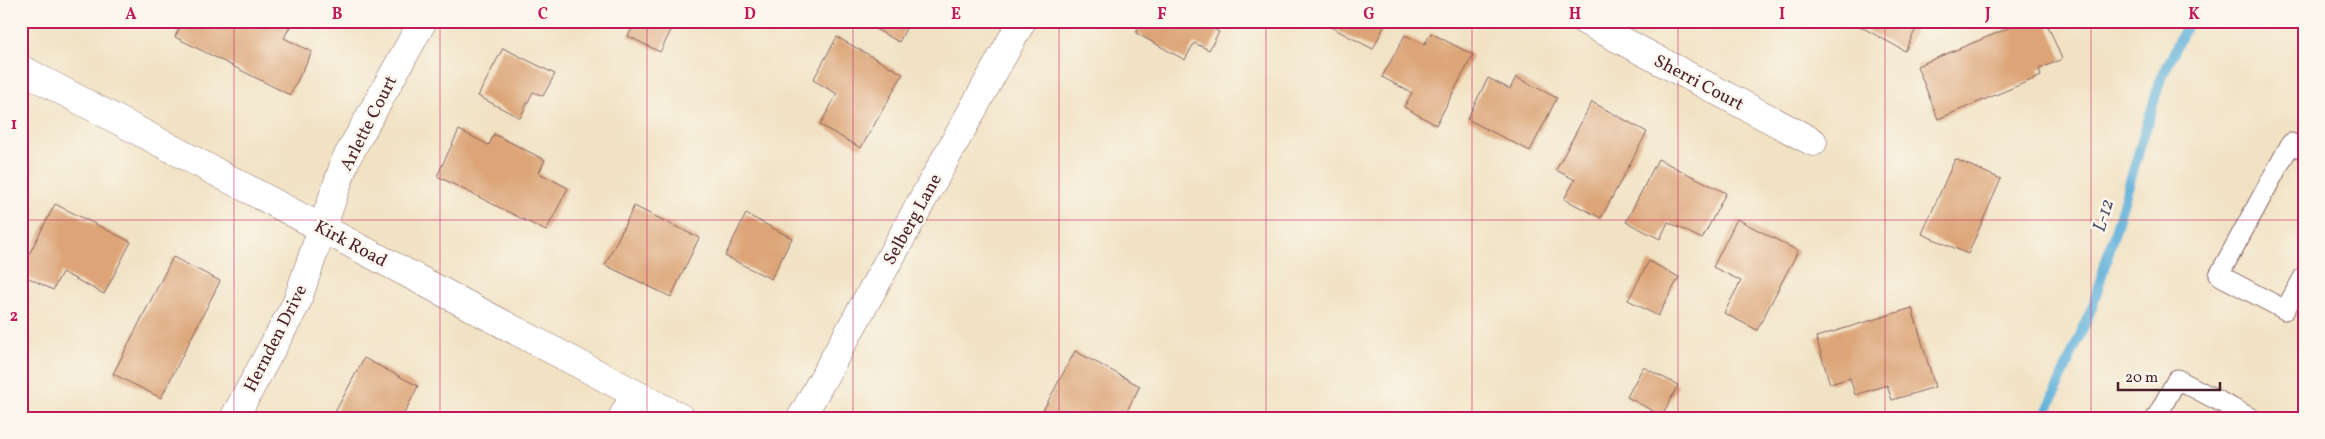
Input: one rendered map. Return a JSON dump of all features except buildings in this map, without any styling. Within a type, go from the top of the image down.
[{"type":"street","name":"Arlette Court","points":[[323,228],[346,159],[423,21]]},
{"type":"street","name":"Selberg Lane","points":[[801,418],[1022,21]]},
{"type":"street","name":"Sherri Court","points":[[1585,21],[1813,142]]},
{"type":"street","name":"Kirk Road","points":[[21,69],[681,418]]},
{"type":"street","name":"Hernden Drive","points":[[234,418],[296,304],[323,228]]},
{"type":"street","points":[[622,418],[635,394]]},
{"type":"lane","points":[[2304,150],[2291,142],[2219,276],[2285,310],[2304,276]]},
{"type":"lane","points":[[2156,418],[2177,378],[2251,418]]},
{"type":"waterway","name":"L-12","points":[[2044,418],[2092,308],[2160,81],[2189,21]]}]
